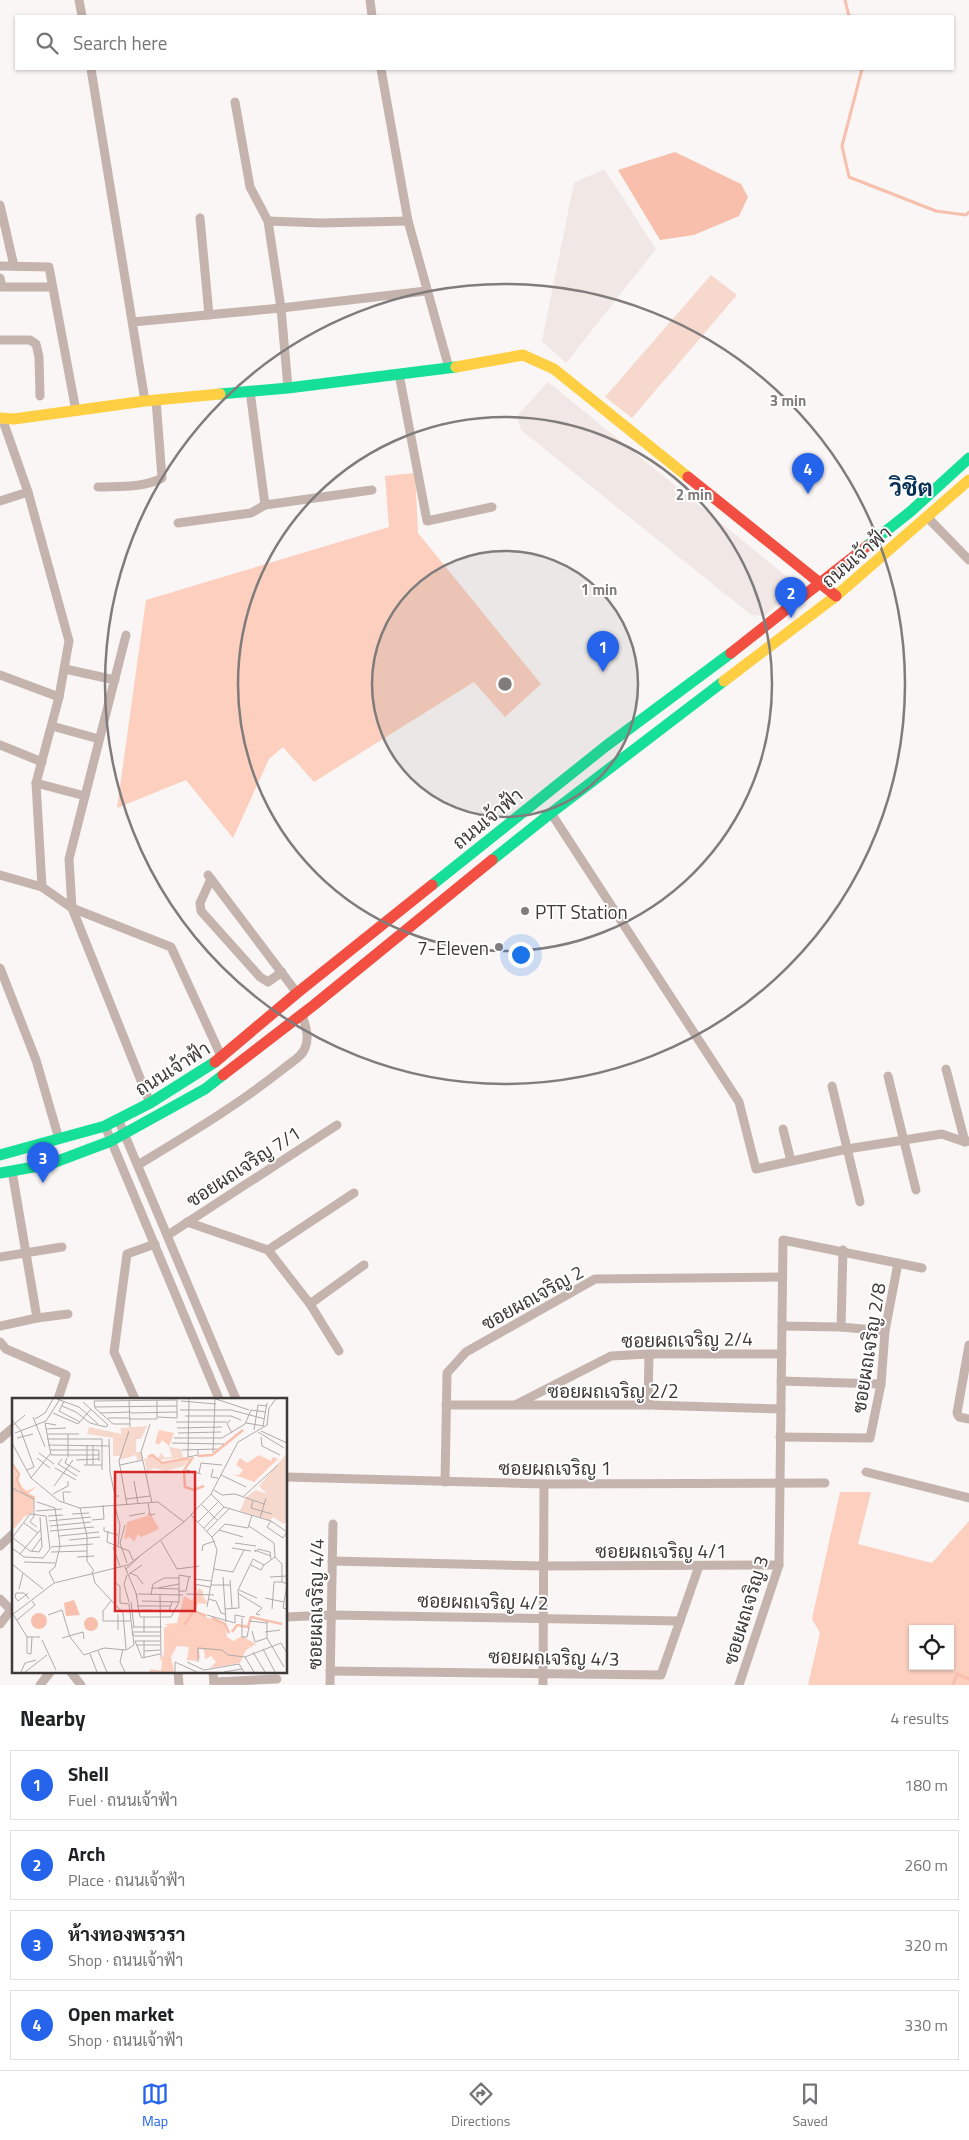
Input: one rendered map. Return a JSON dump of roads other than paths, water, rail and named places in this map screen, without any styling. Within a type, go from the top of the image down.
[{"type":"main road","points":[[1,418],[14,419],[151,401],[288,388],[449,368],[523,354],[554,369],[836,596]]},
{"type":"main road","name":"ถนนเจ้าฟ้า","points":[[0,1155],[105,1126],[150,1103],[222,1058],[297,993],[606,746],[709,670],[910,512],[969,458]]},
{"type":"main road","name":"ถนนเจ้าฟ้า","points":[[6,1172],[50,1164],[112,1141],[205,1089],[302,1014],[552,813],[836,596],[928,518],[969,480]]},
{"type":"street","points":[[79,0],[82,15]]},
{"type":"street","points":[[370,0],[372,15]]},
{"type":"street","points":[[91,70],[134,322],[151,401],[162,478],[156,482],[98,487]]},
{"type":"street","points":[[381,70],[408,221],[426,292],[449,368]]},
{"type":"street","points":[[235,102],[250,187],[268,221],[281,308],[288,388]]},
{"type":"street","points":[[0,205],[14,266]]},
{"type":"street","points":[[200,218],[209,315]]},
{"type":"street","points":[[268,221],[321,224],[408,221]]},
{"type":"street","points":[[0,266],[49,267],[76,410]]},
{"type":"street","points":[[0,278],[2,287],[52,287]]},
{"type":"street","points":[[134,322],[426,292]]},
{"type":"street","points":[[0,340],[30,340],[36,344],[39,358],[40,396]]},
{"type":"street","points":[[399,374],[427,522],[492,507]]},
{"type":"street","points":[[250,391],[265,505]]},
{"type":"street","points":[[1,418],[28,492],[69,642],[59,697],[36,783],[42,887]]},
{"type":"street","points":[[178,523],[251,513],[265,505],[372,490]]},
{"type":"street","points":[[0,501],[28,492]]},
{"type":"street","points":[[928,518],[969,560]]},
{"type":"street","points":[[126,635],[69,859],[72,908],[150,1103]]},
{"type":"street","points":[[65,669],[115,680]]},
{"type":"street","points":[[0,675],[59,697]]},
{"type":"street","points":[[52,726],[99,739]]},
{"type":"street","points":[[0,745],[42,762]]},
{"type":"street","points":[[36,783],[85,796]]},
{"type":"street","points":[[552,813],[739,1102],[756,1169],[847,1149],[942,1134],[967,1142]]},
{"type":"street","points":[[0,875],[42,887],[72,908],[171,947],[222,1058]]},
{"type":"street","points":[[282,972],[268,982],[260,977],[201,911],[200,903],[210,876],[282,972],[297,993]]},
{"type":"street","points":[[0,968],[36,1060],[59,1139]]},
{"type":"street","points":[[138,1165],[270,1080],[296,1059],[305,1049],[308,1040],[302,1014]]},
{"type":"street","points":[[946,1069],[967,1142]]},
{"type":"street","points":[[888,1076],[916,1190]]},
{"type":"street","points":[[832,1086],[860,1202]]},
{"type":"street","points":[[118,1119],[236,1398]]},
{"type":"street","name":"ซอยผถเจริญ 7/1","points":[[168,1235],[337,1125]]},
{"type":"street","points":[[105,1126],[219,1398]]},
{"type":"street","points":[[783,1129],[791,1161]]},
{"type":"street","points":[[6,1172],[25,1252],[37,1318]]},
{"type":"street","points":[[268,1250],[354,1193]]},
{"type":"street","points":[[187,1222],[268,1250],[310,1304],[339,1351]]},
{"type":"street","points":[[780,1484],[783,1240],[843,1250],[922,1268]]},
{"type":"street","points":[[135,1398],[114,1352],[127,1254],[155,1244]]},
{"type":"street","points":[[0,1257],[62,1247]]},
{"type":"street","points":[[841,1327],[843,1250]]},
{"type":"street","name":"ซอยผถเจริญ 2/8","points":[[780,1437],[870,1438],[881,1384],[885,1331],[898,1263]]},
{"type":"street","points":[[310,1304],[364,1265]]},
{"type":"street","name":"ซอยผถเจริญ 2","points":[[445,1482],[447,1373],[466,1352],[595,1279],[782,1277]]},
{"type":"street","points":[[0,1326],[68,1314]]},
{"type":"street","points":[[782,1326],[841,1327],[885,1331]]},
{"type":"street","points":[[0,1342],[6,1349],[66,1376],[58,1398]]},
{"type":"street","points":[[969,1345],[957,1415],[969,1419]]},
{"type":"street","points":[[648,1406],[649,1354]]},
{"type":"street","name":"ซอยผถเจริญ 2/4","points":[[514,1406],[611,1356],[649,1354],[782,1354]]},
{"type":"street","points":[[781,1381],[881,1384]]},
{"type":"street","name":"ซอยผถเจริญ 2/2","points":[[446,1405],[781,1409]]},
{"type":"street","points":[[0,1439],[12,1429]]},
{"type":"street","points":[[866,1472],[969,1498]]},
{"type":"street","name":"ซอยผถเจริญ 1","points":[[288,1477],[544,1484],[825,1484]]},
{"type":"street","points":[[543,1685],[545,1619],[543,1566],[544,1484]]},
{"type":"street","name":"ซอยผถเจริญ 3","points":[[739,1685],[779,1565],[780,1484]]},
{"type":"street","name":"ซอยผถเจริญ 4/4","points":[[330,1685],[333,1524]]},
{"type":"street","points":[[0,1546],[12,1535]]},
{"type":"street","name":"ซอยผถเจริญ 4/1","points":[[332,1561],[543,1566],[779,1565]]},
{"type":"street","name":"ซอยผถเจริญ 4/3","points":[[330,1671],[543,1672],[661,1675],[699,1566]]},
{"type":"street","points":[[0,1599],[12,1611],[0,1624]]},
{"type":"street","name":"ซอยผถเจริญ 4/2","points":[[288,1616],[331,1614],[680,1621]]},
{"type":"street","points":[[40,1685],[50,1672]]},
{"type":"street","points":[[178,1672],[179,1685]]},
{"type":"street","points":[[74,1673],[81,1685]]},
{"type":"street","points":[[214,1684],[277,1678]]},
{"type":"waterway","points":[[845,0],[849,15]]},
{"type":"waterway","points":[[862,70],[842,146],[849,177],[936,211],[966,215],[969,212]]},
{"type":"waterway","points":[[953,1685],[957,1674],[969,1679]]},
{"type":"place","name":"Open market","points":[[808,494]]},
{"type":"place","name":"Arch","points":[[791,618]]},
{"type":"place","name":"Shell","points":[[603,672]]},
{"type":"place","name":"PTT Station","points":[[525,911]]},
{"type":"place","name":"7-Eleven","points":[[499,947]]},
{"type":"place","name":"ห้างทองพรวรา","points":[[43,1183]]},
{"type":"district","name":"วิชิต","points":[[911,487]]}]
